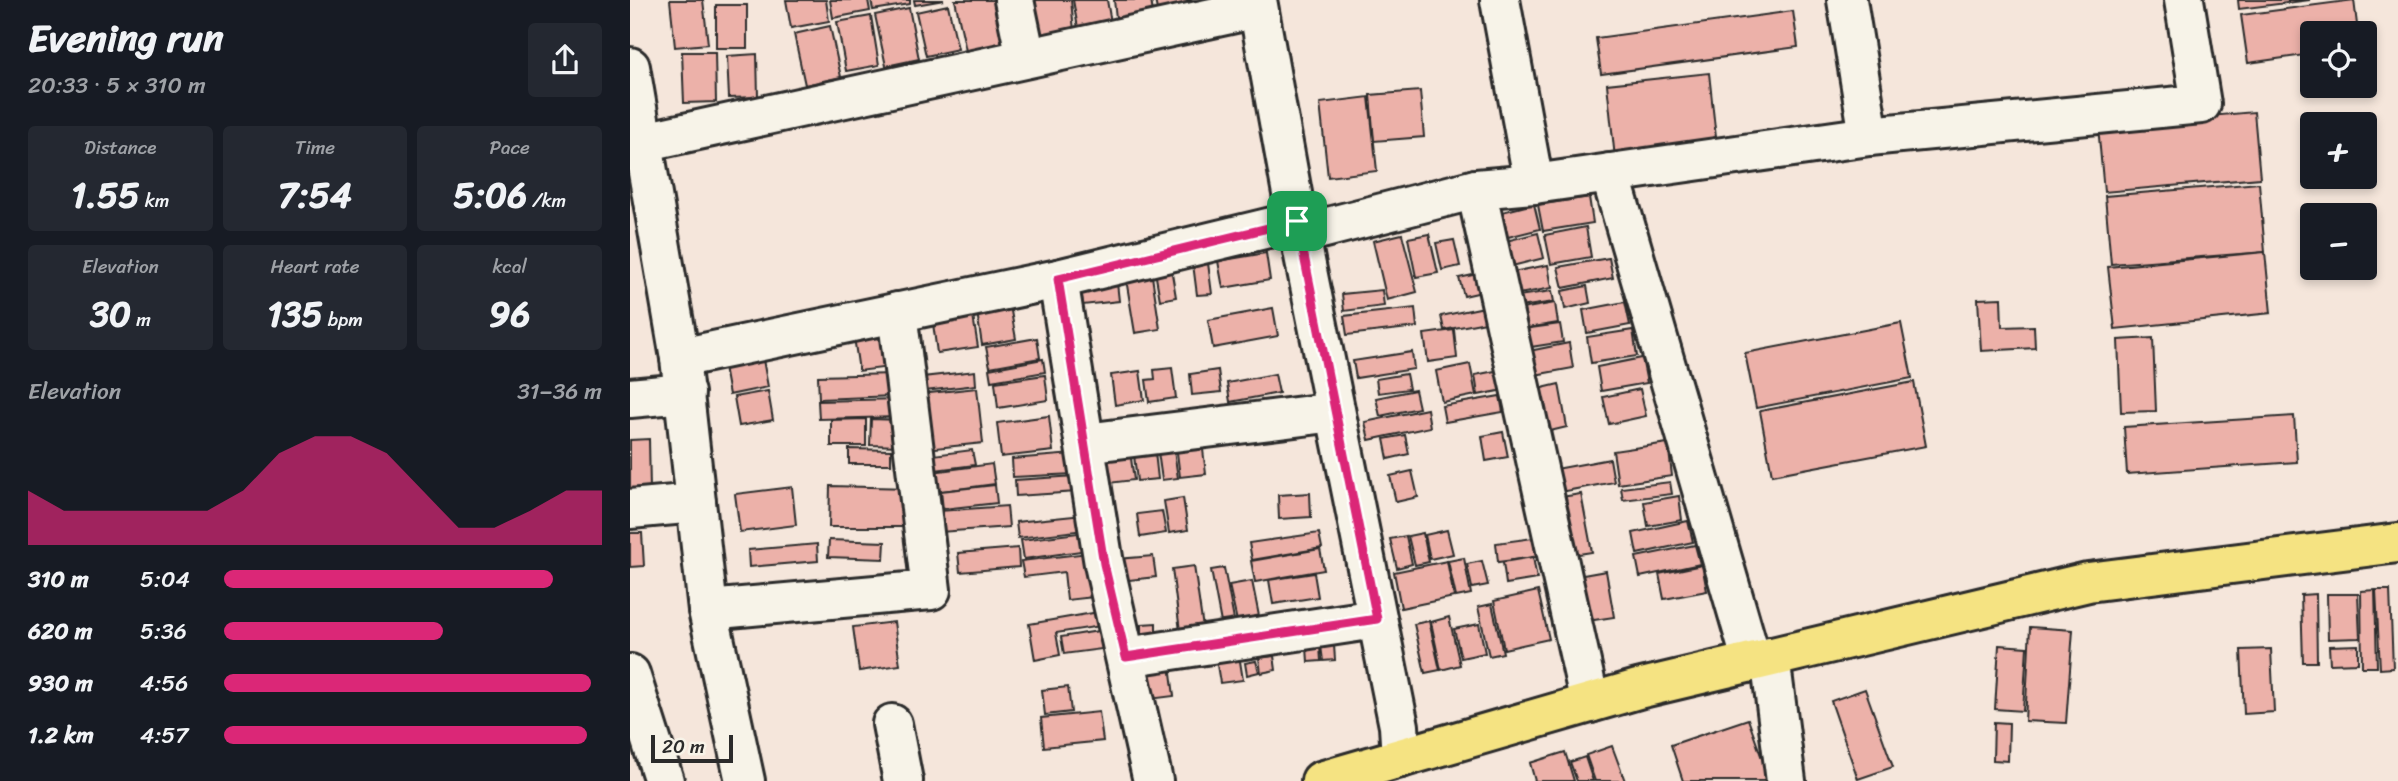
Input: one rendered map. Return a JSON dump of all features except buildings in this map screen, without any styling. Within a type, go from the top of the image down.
[{"type":"main road","points":[[1333,780],[1590,703],[1761,659],[2088,582],[2398,544]]},
{"type":"street","points":[[1014,0],[1026,58]]},
{"type":"street","points":[[1500,0],[1534,184]]},
{"type":"street","points":[[1847,0],[1869,136]]},
{"type":"street","points":[[1297,221],[1301,234],[1476,188],[1534,184],[1869,136],[2201,104],[2184,0]]},
{"type":"street","points":[[643,142],[1257,4],[1297,221],[1399,726],[1401,758]]},
{"type":"street","points":[[630,67],[683,376],[708,610],[745,781]]},
{"type":"street","points":[[1610,173],[1761,659],[1786,781]]},
{"type":"street","points":[[1476,188],[1590,703]]},
{"type":"street","points":[[630,398],[683,376],[897,312],[1058,279],[1297,221]]},
{"type":"street","points":[[1058,279],[1104,564],[1153,781]]},
{"type":"street","points":[[708,610],[931,590],[897,312]]},
{"type":"street","points":[[1085,443],[1335,412]]},
{"type":"street","points":[[630,509],[696,503]]},
{"type":"street","points":[[1126,657],[1377,619]]},
{"type":"street","points":[[631,678],[664,781]]},
{"type":"street","points":[[892,724],[904,781]]},
{"type":"route","points":[[1297,221],[1377,619],[1126,657],[1104,564],[1058,279],[1297,221]]}]
